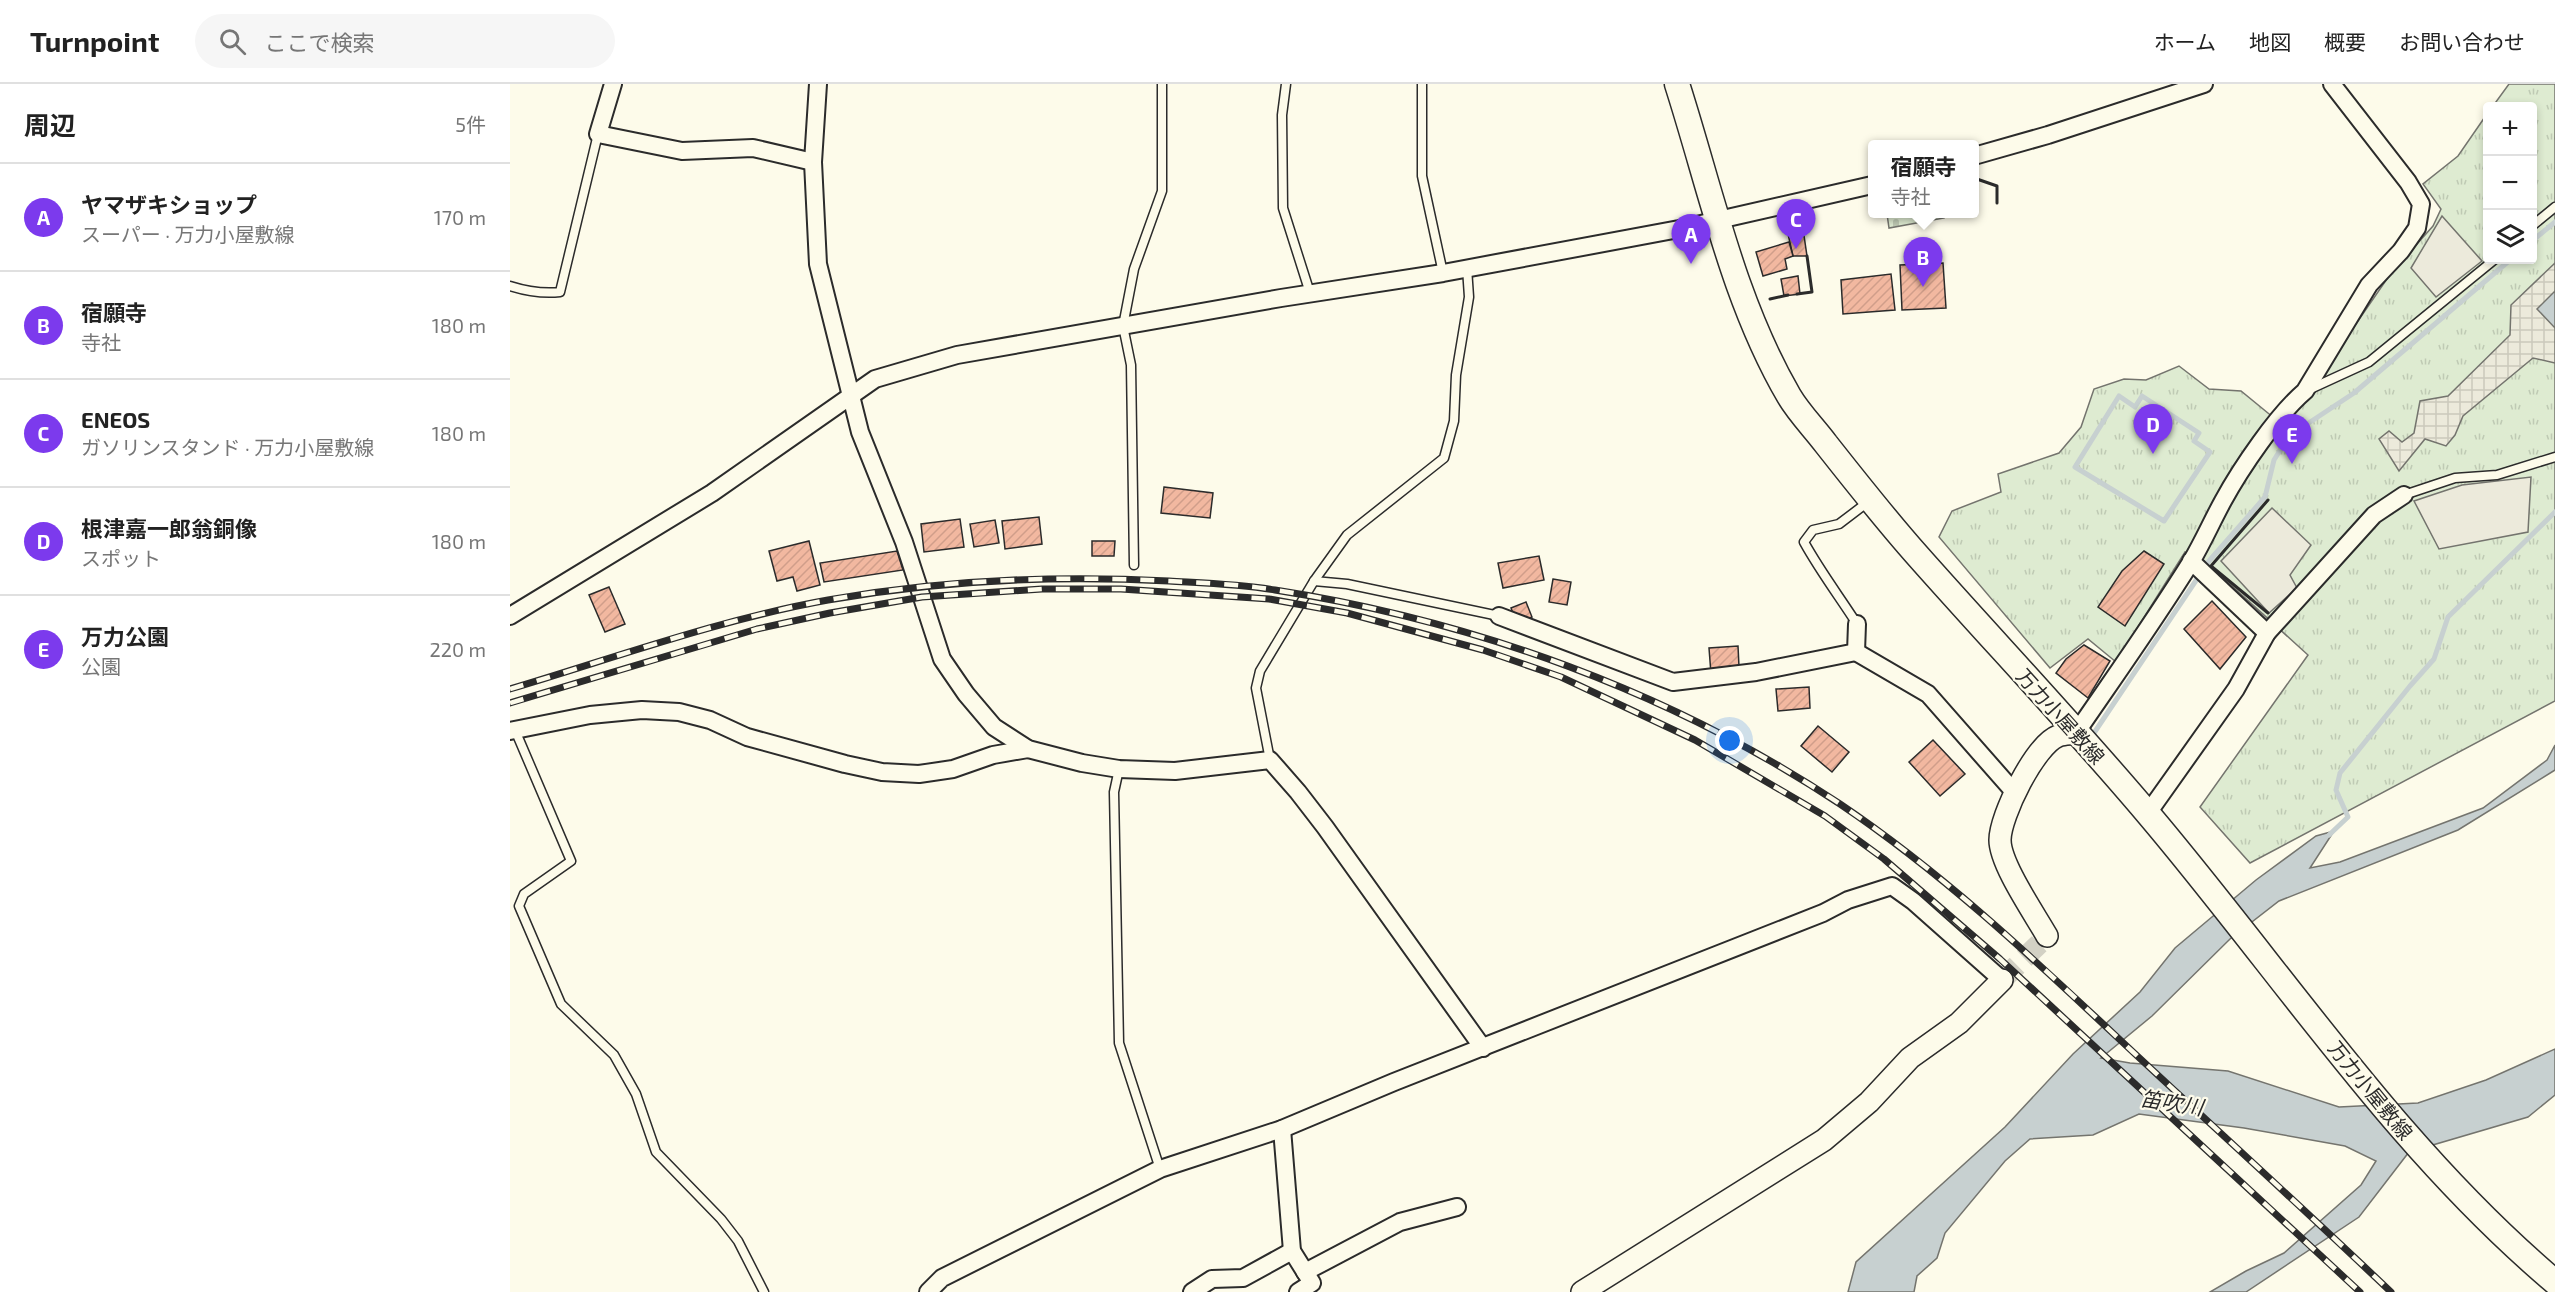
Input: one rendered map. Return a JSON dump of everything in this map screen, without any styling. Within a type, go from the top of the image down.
[{"type":"main road","name":"万力小屋敷線","points":[[1677,84],[1708,181],[1717,221],[1756,333],[1791,400],[1870,501],[2153,820],[2421,1152],[2458,1192],[2555,1282]]},
{"type":"street","points":[[613,84],[598,135],[682,151],[753,148],[813,162]]},
{"type":"street","points":[[818,84],[813,162],[818,264],[860,432],[903,542],[942,659],[966,694],[994,727],[1028,749],[1082,763],[1119,769],[1175,771],[1270,760],[1325,827],[1483,1048]]},
{"type":"street","points":[[1979,155],[2048,135],[2204,84]]},
{"type":"street","points":[[2047,936],[2004,857],[2000,840],[2015,793],[2032,762],[2057,736],[2076,733],[2199,568],[2224,498],[2281,417],[2305,391],[2369,285],[2401,251],[2417,228],[2421,204],[2408,182],[2332,84]]},
{"type":"street","points":[[510,616],[711,493],[875,379],[957,355],[1310,293],[1443,273],[1717,221],[1868,186]]},
{"type":"street","points":[[2153,820],[2236,689],[2267,633],[2374,515],[2404,495]]},
{"type":"street","points":[[2199,568],[2267,633]]},
{"type":"street","points":[[1499,616],[1673,682],[1756,672],[1856,652],[1928,694],[2015,793]]},
{"type":"street","points":[[1856,652],[1857,624]]},
{"type":"street","points":[[512,731],[590,715],[642,710],[679,712],[710,720],[747,737],[845,764],[882,772],[919,774],[953,769],[993,755],[1028,749]]},
{"type":"street","points":[[928,1292],[942,1278],[1160,1169],[1282,1129],[1394,1082],[1781,930],[1848,900],[1892,886],[1913,901],[2002,980],[1959,1023],[1910,1058],[1869,1102],[1824,1140],[1582,1292]]},
{"type":"street","points":[[1282,1129],[1292,1251],[1312,1283],[1298,1292]]},
{"type":"street","points":[[1305,1272],[1400,1222],[1458,1207]]},
{"type":"street","points":[[1192,1292],[1212,1279],[1243,1278],[1292,1251]]},
{"type":"lane","points":[[1134,565],[1131,365],[1123,326],[1134,269],[1162,191],[1162,84]]},
{"type":"lane","points":[[1287,84],[1282,115],[1283,208],[1310,293]]},
{"type":"lane","points":[[1422,84],[1422,176],[1443,273]]},
{"type":"lane","points":[[510,286],[550,294],[560,292],[598,135]]},
{"type":"lane","points":[[2537,222],[2555,207]]},
{"type":"lane","points":[[2305,391],[2369,362],[2489,264]]},
{"type":"lane","points":[[1270,760],[1256,688],[1260,671],[1314,581],[1347,535],[1444,458],[1454,421],[1456,375],[1469,297],[1467,268]]},
{"type":"lane","points":[[2404,495],[2455,478],[2497,475],[2555,458]]},
{"type":"lane","points":[[1857,624],[1835,590],[1822,575],[1804,542],[1813,530],[1839,524],[1870,501]]},
{"type":"lane","points":[[1314,581],[1347,584],[1499,616]]},
{"type":"lane","points":[[512,731],[571,861],[524,894],[519,906],[542,962],[561,1004],[614,1055],[636,1094],[656,1152],[722,1219],[738,1241],[764,1292]]},
{"type":"lane","points":[[1119,769],[1114,792],[1119,1043],[1160,1169]]},
{"type":"green space","points":[[2509,84],[2555,84],[2555,701],[2250,863],[2200,807],[2308,655],[2202,559],[2185,552],[2116,662],[2088,639],[2050,668],[1939,537],[1952,511],[2001,492],[1998,474],[2059,453],[2081,427],[2094,389],[2124,379],[2146,380],[2179,366],[2209,389],[2241,391],[2285,427],[2391,273],[2433,226],[2441,209],[2423,184],[2458,156],[2483,120],[2483,264],[2537,264],[2537,102],[2496,102]]},
{"type":"green space","points":[[1888,218],[1944,218],[1889,228]]},
{"type":"shaded area","points":[[2442,216],[2482,261],[2436,297],[2411,268]]},
{"type":"shaded area","points":[[2555,263],[2555,363],[2533,358],[2463,416],[2455,435],[2446,446],[2425,439],[2399,471],[2379,439],[2389,431],[2402,442],[2414,433],[2420,401],[2448,396],[2510,335],[2511,305]]},
{"type":"shaded area","points":[[2531,477],[2528,532],[2439,549],[2414,501],[2462,485]]},
{"type":"shaded area","points":[[2272,508],[2311,545],[2290,575],[2297,588],[2269,613],[2221,561]]},
{"type":"water","points":[[2555,291],[2555,328],[2537,309]]},
{"type":"water","name":"笛吹川","points":[[2555,745],[2555,770],[2458,830],[2279,901],[2230,939],[2152,1016],[2101,1058],[2130,1063],[2228,1071],[2339,1107],[2418,1103],[2486,1080],[2555,1049],[2555,1095],[2528,1117],[2409,1152],[2359,1217],[2246,1292],[2210,1292],[2284,1253],[2361,1185],[2376,1161],[2345,1146],[2244,1128],[2139,1114],[2093,1135],[2030,1139],[2005,1161],[1945,1233],[1937,1258],[1917,1276],[1914,1292],[1848,1292],[1856,1262],[2005,1127],[2073,1054],[2140,992],[2175,948],[2256,880],[2316,836],[2334,831],[2310,868],[2340,862],[2483,808],[2547,760]]},
{"type":"building","points":[[1802,222],[1807,256],[1793,256],[1786,225]]},
{"type":"building","points":[[1789,242],[1793,256],[1785,259],[1787,269],[1763,276],[1756,252]]},
{"type":"building","points":[[1943,263],[1946,308],[1902,310],[1900,265]]},
{"type":"building","points":[[1891,274],[1895,310],[1843,314],[1841,280]]},
{"type":"building","points":[[1798,276],[1800,294],[1784,296],[1781,279]]},
{"type":"building","points":[[1164,487],[1213,493],[1210,518],[1161,513]]},
{"type":"building","points":[[1039,517],[1042,544],[1005,549],[1002,521]]},
{"type":"building","points":[[960,519],[964,547],[924,552],[921,524]]},
{"type":"building","points":[[995,520],[999,543],[974,547],[970,524]]},
{"type":"building","points":[[809,541],[820,585],[797,591],[793,577],[777,581],[769,551]]},
{"type":"building","points":[[1092,541],[1115,541],[1114,556],[1092,556]]},
{"type":"building","points":[[897,551],[903,570],[824,582],[820,563]]},
{"type":"building","points":[[2144,551],[2164,564],[2125,626],[2098,607],[2122,571]]},
{"type":"building","points":[[1539,556],[1544,580],[1503,588],[1498,563]]},
{"type":"building","points":[[1553,579],[1571,582],[1567,605],[1549,602]]},
{"type":"building","points":[[609,587],[625,624],[605,632],[589,595]]},
{"type":"building","points":[[2212,601],[2246,637],[2220,669],[2184,629]]},
{"type":"building","points":[[1526,602],[1532,617],[1517,623],[1511,608]]},
{"type":"building","points":[[2084,645],[2110,661],[2088,698],[2056,673],[2066,659]]},
{"type":"building","points":[[1738,646],[1739,667],[1711,674],[1709,648]]},
{"type":"building","points":[[1809,687],[1810,708],[1778,711],[1776,689]]},
{"type":"building","points":[[1818,726],[1849,752],[1832,772],[1801,746]]},
{"type":"building","points":[[1933,740],[1965,774],[1940,796],[1909,762]]},
{"type":"waterway","points":[[2537,237],[2555,222]]},
{"type":"waterway","points":[[2092,736],[2209,561],[2265,497],[2274,460],[2289,436],[2354,393],[2505,264]]},
{"type":"waterway","points":[[2119,396],[2135,407],[2142,396],[2199,433],[2194,441],[2210,452],[2164,521],[2075,467],[2119,396]]},
{"type":"waterway","points":[[2329,835],[2348,817],[2336,790],[2340,773],[2434,659],[2448,617],[2555,512]]},
{"type":"tunnel","points":[[2002,980],[2047,936]]},
{"type":"railway","points":[[510,689],[708,628],[788,608],[870,593],[998,581],[1126,579],[1249,586],[1350,604],[1424,621],[1497,642],[1640,695],[1709,728],[1775,764],[1840,804],[1879,832],[1955,891],[2027,954],[2391,1292]]},
{"type":"railway","points":[[510,703],[757,629],[830,613],[922,597],[1042,589],[1121,589],[1269,599],[1347,613],[1483,650],[1561,677],[1695,740],[1825,816],[1884,859],[2000,959],[2360,1292]]},
{"type":"wall","points":[[1979,180],[1997,186],[1997,203]]},
{"type":"wall","points":[[1797,294],[1812,292],[1807,256]]},
{"type":"wall","points":[[1770,299],[1788,295]]},
{"type":"wall","points":[[2268,500],[2211,566],[2268,613]]},
{"type":"place","name":"ENEOS","points":[[1796,249]]},
{"type":"place","name":"ヤマザキショップ","points":[[1691,264]]},
{"type":"place","name":"宿願寺","points":[[1923,287]]},
{"type":"place","name":"根津嘉一郎翁銅像","points":[[2153,454]]},
{"type":"place","name":"万力公園","points":[[2292,464]]}]
